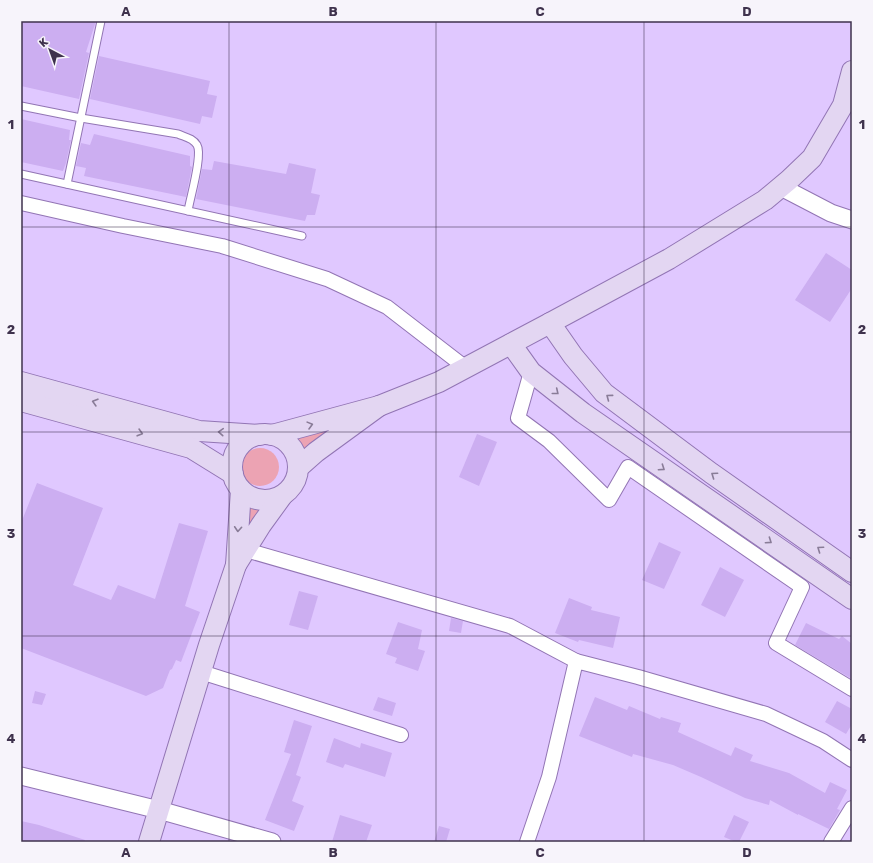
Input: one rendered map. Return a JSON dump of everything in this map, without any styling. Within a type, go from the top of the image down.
[{"type":"main road","points":[[241,557],[237,482],[232,470],[233,459],[237,449],[244,441],[254,436],[266,435],[379,406],[439,382],[670,259],[765,200],[812,158],[843,105],[852,71]]},
{"type":"main road","points":[[550,323],[573,356],[604,393],[712,473],[852,572]]},
{"type":"main road","points":[[511,344],[531,372],[582,413],[852,599]]},
{"type":"main road","points":[[21,382],[199,431],[266,435],[285,440],[297,457],[299,467],[296,479],[290,489],[282,496],[261,524],[241,557],[201,672],[149,842]]},
{"type":"main road","points":[[21,401],[191,448],[237,482],[250,496],[260,500],[271,500],[282,496]]},
{"type":"main road","points":[[299,467],[316,452],[379,406]]},
{"type":"street","points":[[781,187],[831,213],[852,220]]},
{"type":"street","points":[[21,203],[122,226],[222,246],[327,279],[387,307],[466,368]]},
{"type":"street","points":[[531,372],[518,418],[549,441],[609,500],[628,467],[802,587],[776,643],[852,689]]},
{"type":"street","points":[[241,557],[510,626],[576,661],[638,677],[766,714],[823,741],[852,760]]},
{"type":"street","points":[[527,842],[549,777],[576,661]]},
{"type":"street","points":[[201,672],[401,735]]},
{"type":"street","points":[[21,776],[159,810],[272,842]]},
{"type":"street","points":[[831,842],[852,808]]},
{"type":"lane","points":[[67,184],[101,21]]},
{"type":"lane","points":[[21,106],[81,118],[178,134],[192,140],[198,146],[199,156],[188,211]]},
{"type":"lane","points":[[21,174],[302,236]]},
{"type":"shaded area","points":[[336,423],[302,451],[293,438]]},
{"type":"shaded area","points":[[260,448],[270,451],[276,457],[279,467],[276,477],[270,483],[260,486],[250,483],[244,477],[241,467],[244,457],[250,451]]},
{"type":"shaded area","points":[[249,507],[261,509],[247,539]]},
{"type":"building","points":[[21,21],[96,21],[86,52],[89,53],[79,99],[21,86]]},
{"type":"building","points":[[99,56],[210,81],[207,94],[217,96],[212,118],[202,116],[200,124],[90,99]]},
{"type":"building","points":[[21,119],[70,130],[69,140],[71,140],[63,171],[21,162]]},
{"type":"building","points":[[94,134],[190,156],[190,166],[192,167],[186,197],[84,176],[86,168],[76,166],[81,143],[90,145]]},
{"type":"building","points":[[214,161],[286,174],[289,163],[316,169],[311,193],[320,195],[315,215],[307,215],[305,221],[196,199],[202,169],[212,170]]},
{"type":"building","points":[[826,253],[852,270],[852,288],[830,322],[795,300]]},
{"type":"building","points":[[477,434],[497,442],[479,486],[459,477]]},
{"type":"building","points":[[37,483],[103,508],[73,585],[111,600],[118,585],[155,599],[179,523],[208,531],[185,606],[200,612],[181,662],[176,660],[172,669],[170,670],[163,688],[146,696],[21,648],[21,523]]},
{"type":"building","points":[[659,542],[681,552],[664,589],[642,580]]},
{"type":"building","points":[[720,567],[744,580],[725,617],[701,605]]},
{"type":"building","points":[[299,591],[318,596],[308,630],[289,625]]},
{"type":"building","points":[[569,598],[592,607],[591,610],[620,617],[613,648],[579,640],[578,642],[555,633]]},
{"type":"building","points":[[451,618],[463,621],[461,633],[449,631]]},
{"type":"building","points":[[398,622],[422,630],[418,649],[425,651],[418,671],[395,663],[397,658],[386,654]]},
{"type":"building","points":[[806,623],[839,639],[842,636],[852,644],[852,679],[795,645]]},
{"type":"building","points":[[35,691],[46,694],[42,705],[32,703]]},
{"type":"building","points":[[378,697],[396,703],[392,716],[373,710]]},
{"type":"building","points":[[595,697],[627,710],[629,706],[660,719],[661,717],[681,723],[678,732],[731,756],[735,747],[753,755],[750,761],[789,773],[825,793],[830,782],[847,790],[837,809],[840,810],[829,829],[770,800],[769,805],[745,798],[673,765],[633,754],[632,757],[579,736]]},
{"type":"building","points":[[837,701],[852,709],[852,724],[846,734],[825,722]]},
{"type":"building","points":[[294,720],[312,726],[296,775],[301,777],[292,801],[304,806],[294,831],[265,820],[291,754],[284,752]]},
{"type":"building","points":[[334,738],[360,748],[361,743],[392,753],[385,777],[345,764],[343,768],[326,762]]},
{"type":"building","points":[[340,815],[372,825],[366,842],[332,842]]},
{"type":"building","points":[[734,815],[749,822],[739,842],[724,837]]},
{"type":"building","points":[[21,821],[39,825],[85,840],[84,842],[21,842]]},
{"type":"building","points":[[439,826],[450,829],[446,842],[434,842]]}]
